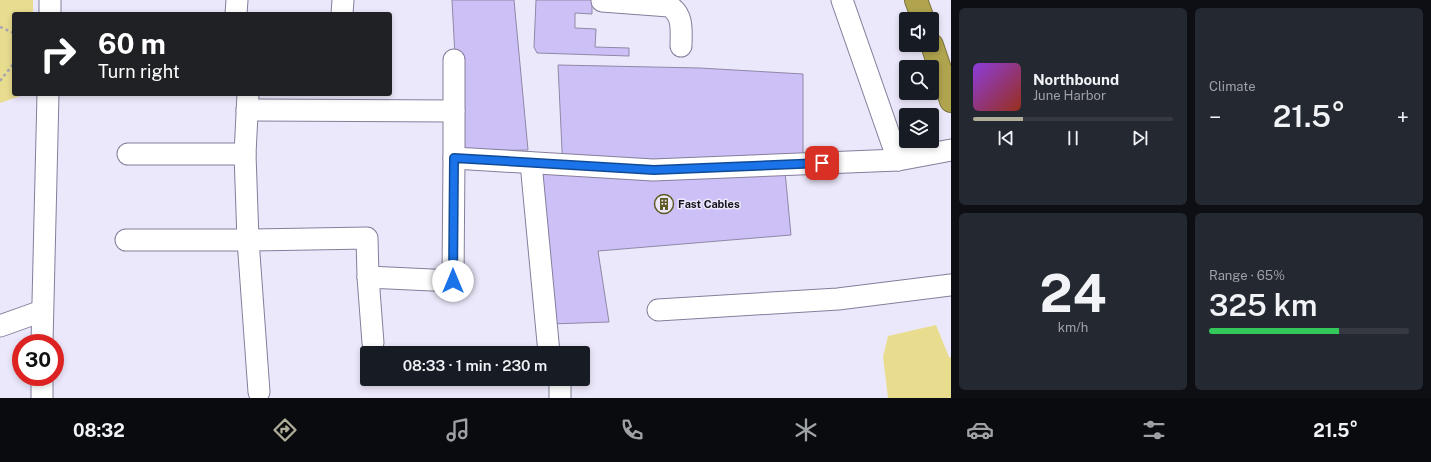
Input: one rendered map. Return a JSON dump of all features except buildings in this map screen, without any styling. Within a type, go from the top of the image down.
[{"type":"highway","points":[[916,0],[920,12]]},
{"type":"highway","points":[[934,52],[951,101]]},
{"type":"street","points":[[50,0],[50,12]]},
{"type":"street","points":[[236,12],[237,0]]},
{"type":"street","points":[[342,12],[343,0]]},
{"type":"street","points":[[842,0],[898,160]]},
{"type":"street","points":[[602,1],[633,1],[670,6],[676,10],[681,23],[681,46]]},
{"type":"street","points":[[368,278],[453,281],[454,60]]},
{"type":"street","points":[[42,334],[48,96]]},
{"type":"street","points":[[259,392],[248,240],[244,154],[248,102],[454,111]]},
{"type":"street","points":[[454,158],[654,170],[898,160],[951,150]]},
{"type":"street","points":[[128,154],[244,154]]},
{"type":"street","points":[[530,163],[548,346]]},
{"type":"street","points":[[126,240],[367,238],[368,278],[373,343]]},
{"type":"street","points":[[658,310],[838,298],[951,285]]},
{"type":"street","points":[[0,326],[42,311]]},
{"type":"street","points":[[42,386],[42,398]]},
{"type":"street","points":[[560,386],[560,398]]},
{"type":"path","points":[[0,27],[12,31]]},
{"type":"path","points":[[0,81],[12,66]]},
{"type":"shaded area","points":[[0,0],[33,0],[33,12],[12,12],[12,96],[20,96],[0,103]]},
{"type":"shaded area","points":[[936,325],[949,357],[951,357],[951,398],[888,398],[883,357],[888,336]]},
{"type":"place","name":"Fast Cables","points":[[664,204]]},
{"type":"route","points":[[453,281],[454,158],[654,170],[822,163]]}]
